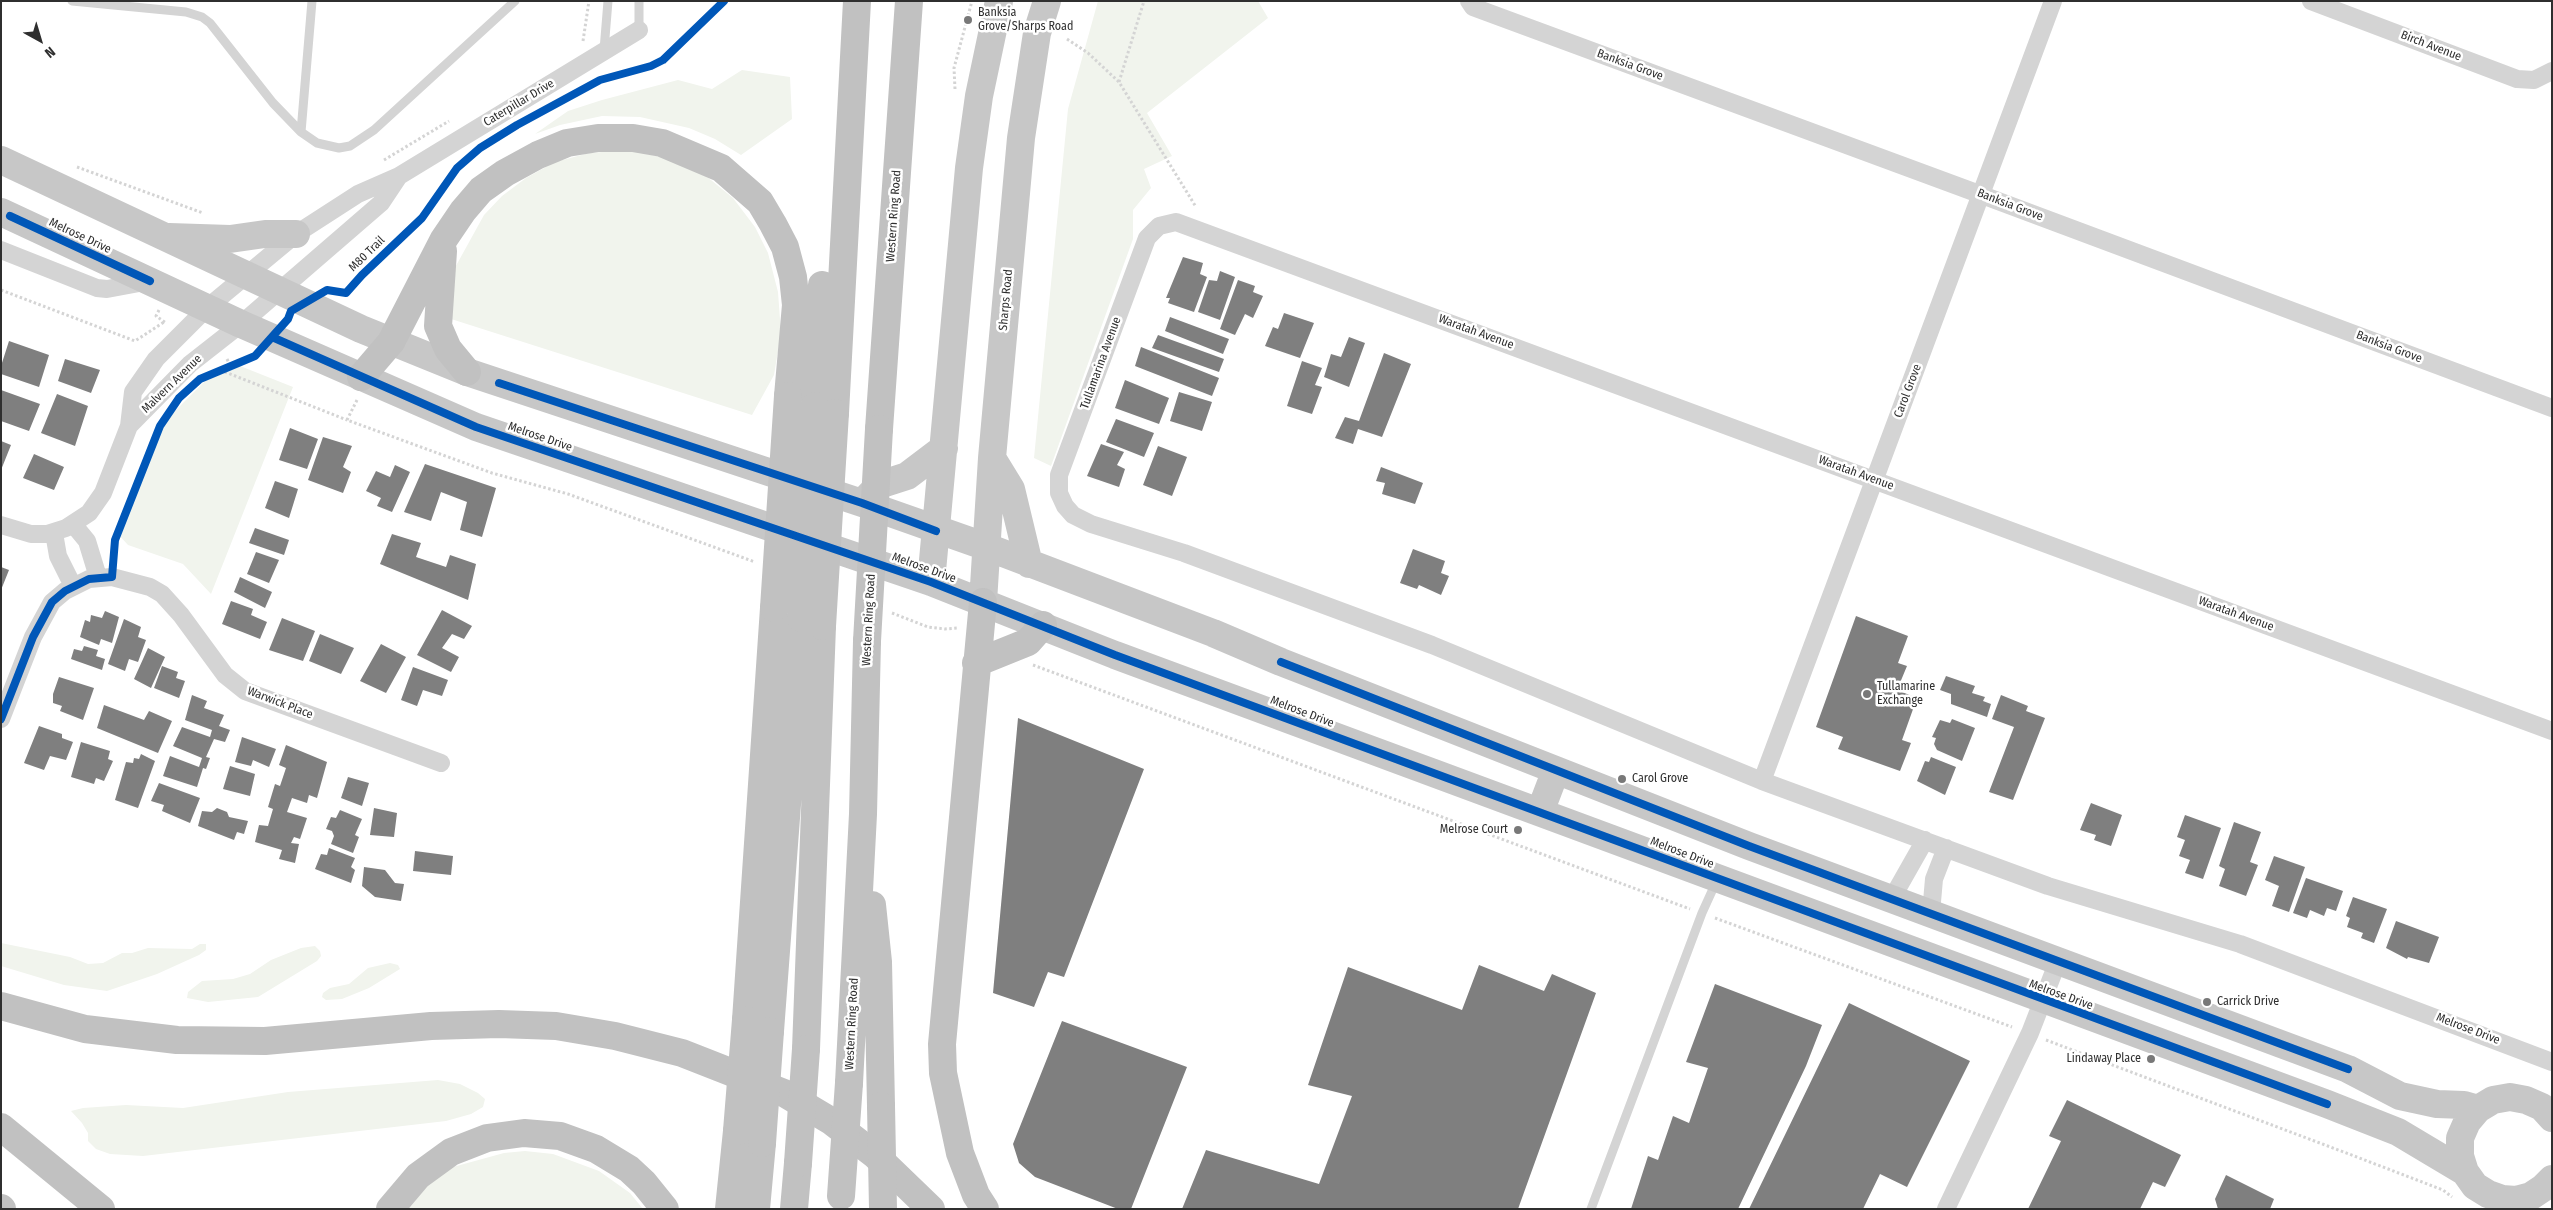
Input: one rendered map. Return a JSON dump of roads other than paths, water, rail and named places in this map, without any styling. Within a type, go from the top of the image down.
[{"type":"highway","name":"Western Ring Road","points":[[841,1202],[863,814],[867,641],[879,429],[909,1]]},
{"type":"highway","points":[[756,1209],[770,1031],[811,622],[825,410],[856,13]]},
{"type":"highway","points":[[361,376],[391,342],[444,239],[463,210],[481,190],[538,155],[567,143],[598,138],[633,138],[662,143],[690,153],[721,168],[760,202],[786,247],[793,277],[796,305],[788,396],[746,1020],[729,1209]]},
{"type":"highway","points":[[444,239],[438,326],[448,349],[467,372]]},
{"type":"highway","points":[[983,602],[942,1044],[943,1073],[960,1153],[976,1195],[985,1209]]},
{"type":"highway","points":[[794,1209],[806,1049],[811,622]]},
{"type":"highway","points":[[976,663],[1003,654],[1028,642],[1044,625]]},
{"type":"highway","points":[[863,814],[878,962],[883,1209]]},
{"type":"highway","points":[[1,1006],[85,1029],[177,1040],[265,1041],[431,1026],[499,1024],[556,1026],[615,1036],[682,1053],[784,1093],[831,1121],[875,1155],[931,1209]]},
{"type":"highway","points":[[1,1127],[101,1209]]},
{"type":"highway","points":[[390,1209],[418,1176],[451,1152],[487,1138],[524,1133],[560,1136],[596,1149],[628,1169],[644,1183],[665,1209]]},
{"type":"main road","points":[[931,582],[969,168],[978,96],[999,1]]},
{"type":"main road","name":"Sharps Road","points":[[983,602],[992,458],[1020,138],[1037,33],[1047,1]]},
{"type":"main road","points":[[1,160],[391,342],[467,372],[862,503],[936,531],[987,547],[1213,633],[1556,770],[1891,900],[1931,913],[2348,1069],[2400,1096],[2437,1104],[2464,1105],[2478,1109]]},
{"type":"main road","name":"Melrose Drive","points":[[1,212],[241,324],[476,427],[752,519],[931,582],[1044,625],[1115,655],[2398,1132],[2465,1172]]},
{"type":"main road","points":[[163,237],[230,239],[265,234],[296,234]]},
{"type":"main road","points":[[862,503],[879,485],[907,476],[944,448]]},
{"type":"main road","points":[[992,458],[1011,489],[1029,564]]},
{"type":"main road","points":[[1540,812],[1556,770]]},
{"type":"main road","points":[[2549,1186],[2530,1196],[2516,1200],[2502,1199],[2488,1194],[2475,1186],[2465,1172],[2460,1156],[2460,1138],[2467,1122],[2478,1109],[2493,1100],[2510,1097],[2526,1100],[2542,1107],[2552,1118]]},
{"type":"street","name":"Banksia Grove","points":[[1469,1],[1473,7],[2552,408]]},
{"type":"street","name":"Carol Grove","points":[[1762,781],[2053,1]]},
{"type":"street","name":"Birch Avenue","points":[[2311,1],[2517,78],[2534,80],[2552,72]]},
{"type":"street","name":"Caterpillar Drive","points":[[207,308],[296,234],[358,194],[399,176],[639,30]]},
{"type":"street","name":"Caterpillar Drive","points":[[241,324],[381,203],[399,176]]},
{"type":"street","name":"Waratah Avenue","points":[[1159,226],[1176,222],[1186,225],[2552,731]]},
{"type":"street","name":"Tullamarina Avenue","points":[[1065,506],[1059,493],[1059,475],[1144,246],[1152,230],[1159,226]]},
{"type":"street","points":[[1,250],[88,286],[107,289],[150,281]]},
{"type":"street","name":"Malvern Avenue","points":[[1,525],[31,534],[54,532],[73,524],[89,513],[99,501],[129,426],[133,392],[138,383],[156,359],[207,308]]},
{"type":"street","name":"Malvern Avenue","points":[[129,426],[190,364],[241,324]]},
{"type":"street","name":"Melrose Drive","points":[[1065,506],[1073,515],[1091,524],[1184,553],[1432,645],[1690,754],[1762,781],[2048,886],[2240,944],[2552,1062]]},
{"type":"street","points":[[1,720],[38,624],[52,602],[73,586],[98,577],[87,541],[73,524]]},
{"type":"street","points":[[54,532],[58,556],[73,586]]},
{"type":"street","name":"Warwick Place","points":[[98,577],[121,578],[162,594],[181,615],[225,675],[246,691],[441,763]]},
{"type":"street","points":[[1891,900],[1925,840]]},
{"type":"street","points":[[1931,913],[1934,879],[1946,848]]},
{"type":"street","points":[[1946,1209],[2030,1033],[2058,961]]},
{"type":"lane","points":[[72,1],[186,12],[202,17],[210,22],[273,103],[301,132],[317,144],[328,147],[350,146],[360,141],[515,1]]},
{"type":"lane","points":[[301,132],[312,1]]},
{"type":"lane","points":[[604,50],[608,1]]},
{"type":"lane","points":[[639,1],[639,30]]},
{"type":"lane","points":[[1592,1209],[1702,913],[1718,879]]},
{"type":"place","name":"Banksia Grove/Sharps Road","points":[[968,20]]},
{"type":"place","name":"Tullamarine Exchange","points":[[1867,694]]},
{"type":"place","name":"Carol Grove","points":[[1622,779]]},
{"type":"place","name":"Melrose Court","points":[[1518,830]]},
{"type":"place","name":"Carrick Drive","points":[[2207,1002]]},
{"type":"place","name":"Lindaway Place","points":[[2151,1059]]}]
